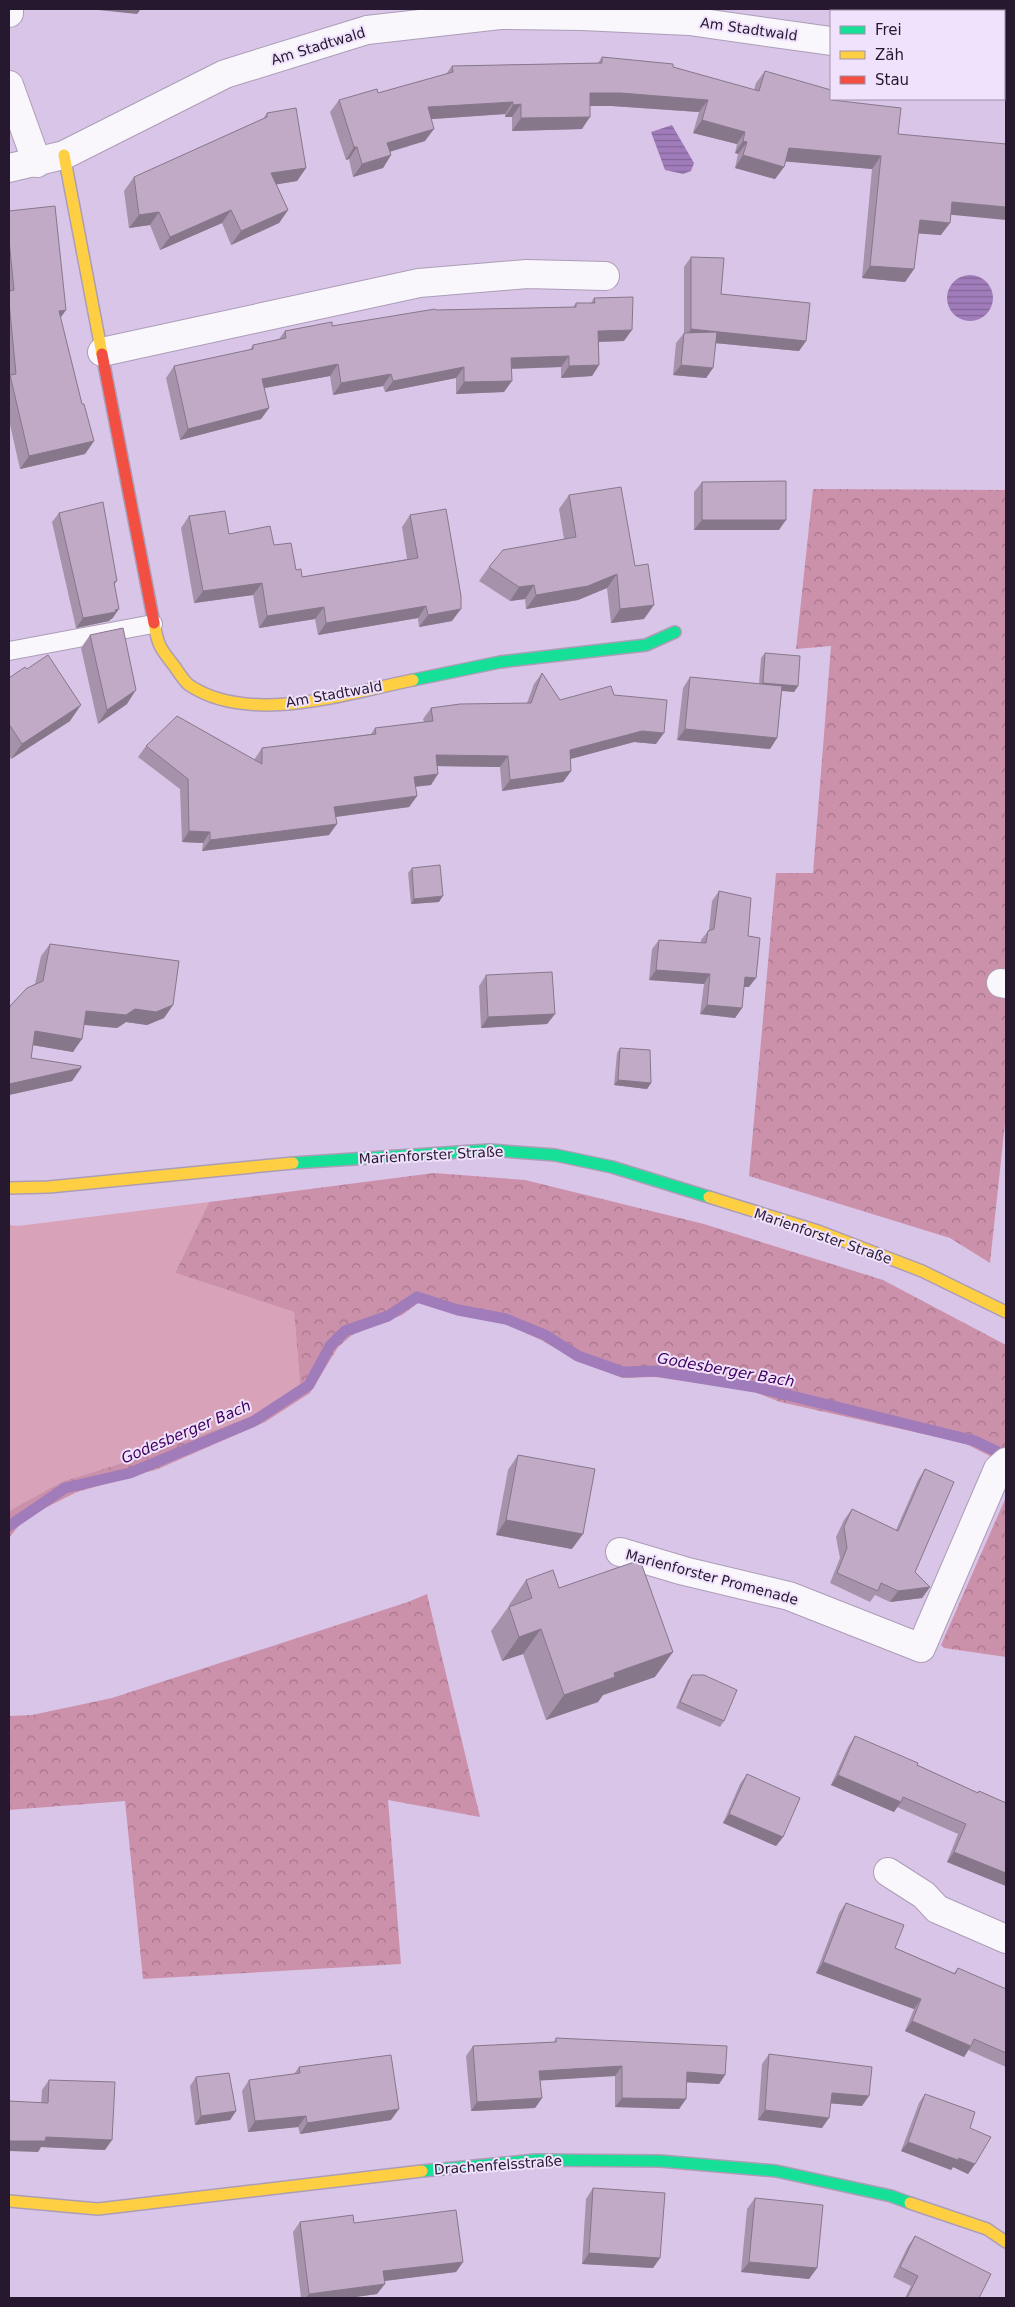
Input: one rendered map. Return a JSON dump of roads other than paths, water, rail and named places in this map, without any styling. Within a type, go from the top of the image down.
[{"type":"street","points":[[9,13],[10,9]]},
{"type":"street","name":"Am Stadtwald","points":[[9,168],[37,163],[64,155],[225,74],[367,30],[500,15],[582,16],[689,21],[830,41]]},
{"type":"street","points":[[9,85],[37,163]]},
{"type":"street","name":"Am Stadtwald","points":[[64,155],[153,624],[158,645],[188,684],[216,698],[248,705],[304,702],[500,662],[646,645],[675,632]]},
{"type":"street","points":[[102,352],[419,283],[527,274],[605,276]]},
{"type":"street","name":"Marienforster Straße","points":[[9,1188],[49,1187],[299,1162],[490,1150],[555,1155],[612,1167],[818,1231],[922,1271],[1006,1312]]},
{"type":"street","name":"Marienforster Promenade","points":[[620,1552],[684,1571],[789,1596],[921,1648],[1002,1466]]},
{"type":"street","points":[[888,1872],[924,1895],[937,1909],[1006,1938]]},
{"type":"street","name":"Drachenfelsstraße","points":[[9,2201],[98,2209],[388,2174],[536,2160],[660,2161],[776,2171],[890,2196],[987,2229],[1006,2242]]},
{"type":"lane","points":[[9,651],[153,624]]},
{"type":"waterway","name":"Godesberger Bach","points":[[9,1526],[65,1488],[130,1473],[254,1421],[309,1385],[330,1346],[345,1331],[388,1316],[417,1297],[458,1310],[506,1319],[545,1335],[578,1356],[623,1372],[656,1371],[755,1387],[975,1441],[1006,1456]]}]
